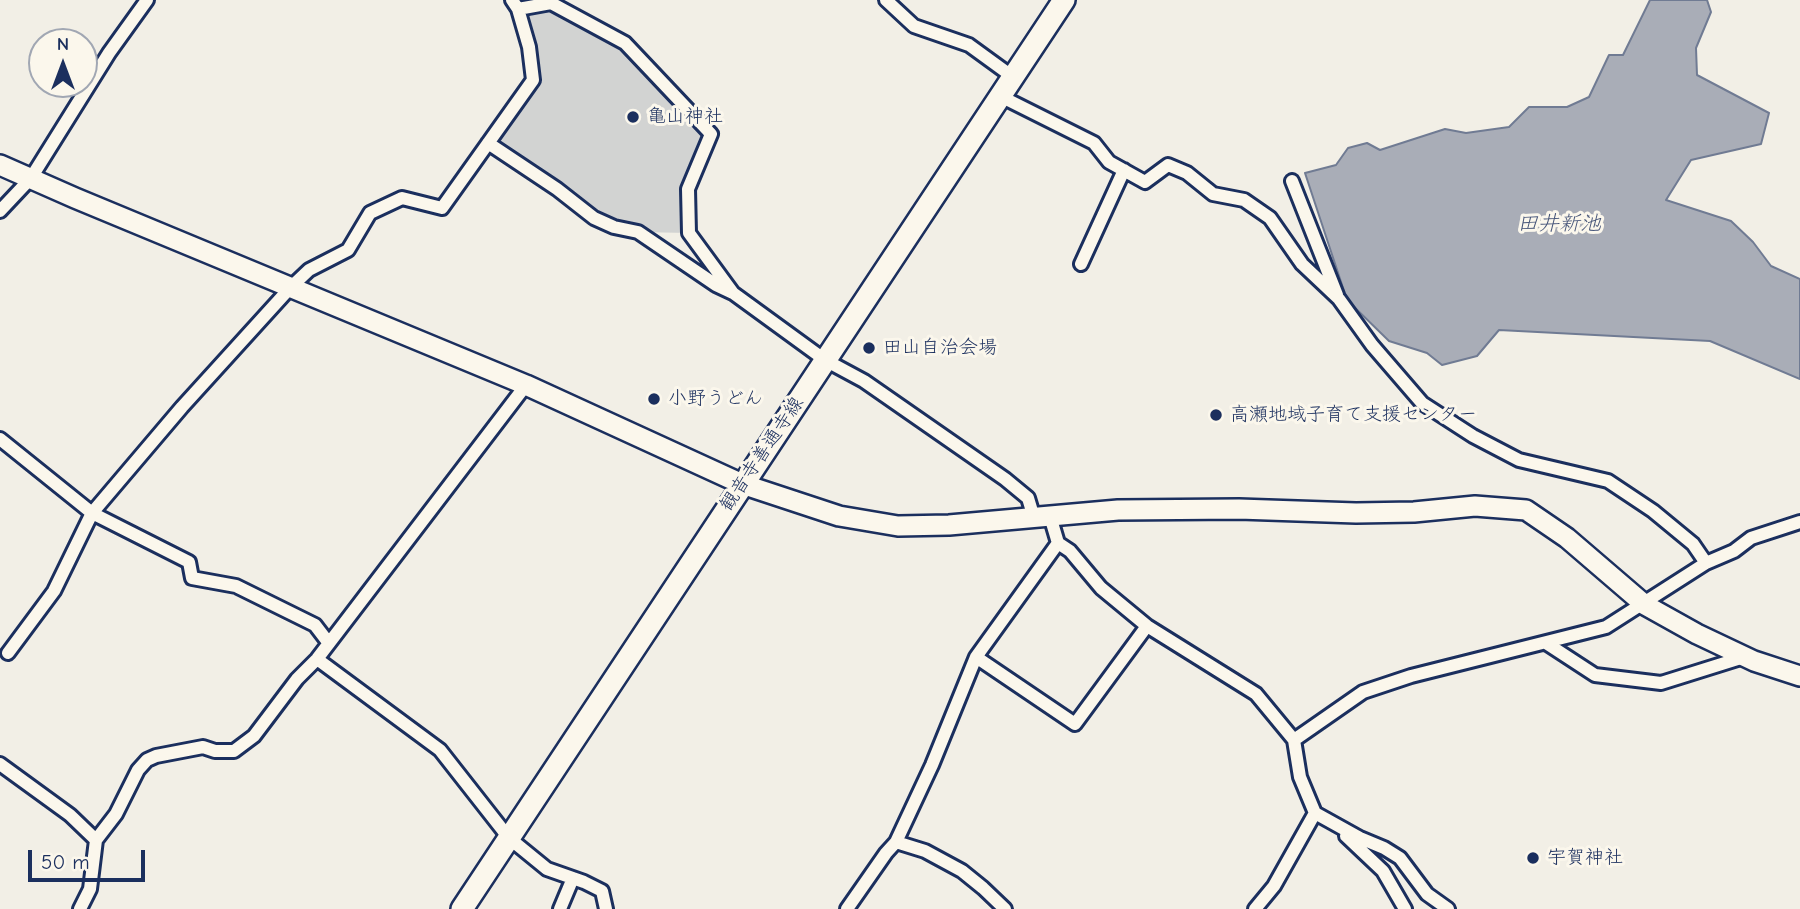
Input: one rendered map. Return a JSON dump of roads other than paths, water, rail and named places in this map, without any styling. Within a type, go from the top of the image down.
[{"type":"main road","name":"観音寺善通寺線","points":[[462,909],[1064,0]]},
{"type":"street","points":[[0,211],[31,178],[109,53],[147,0]]},
{"type":"street","points":[[886,0],[914,26],[969,45],[1013,76]]},
{"type":"street","points":[[3,652],[54,591],[92,513],[182,407],[290,288],[309,270],[348,250],[370,212],[402,198],[442,208],[533,80],[529,47],[515,5],[551,3],[625,43],[711,134],[688,189],[689,233],[733,293]]},
{"type":"street","points":[[1000,96],[1094,143],[1109,162],[1145,181],[1168,165],[1187,173],[1213,194],[1244,200],[1270,218],[1302,264],[1339,299],[1372,345],[1422,403],[1473,436],[1519,460],[1608,481],[1653,511],[1693,544],[1706,563]]},
{"type":"street","points":[[488,143],[557,188],[594,218],[614,227],[638,232],[716,285],[733,293],[825,360],[862,379],[1028,498],[1058,543],[1070,551],[1101,588],[1147,626],[1256,694],[1294,740],[1300,777],[1315,813],[1400,858],[1427,894],[1448,909]]},
{"type":"street","points":[[0,165],[526,386],[742,484],[839,516],[898,526],[949,525],[1118,510],[1239,509],[1356,513],[1414,512],[1475,506],[1526,510],[1567,538],[1645,605],[1744,657],[1800,676]]},
{"type":"street","points":[[1081,264],[1124,170]]},
{"type":"street","points":[[1292,181],[1339,299]]},
{"type":"street","points":[[80,909],[90,890],[96,841],[116,814],[138,770],[147,760],[156,756],[203,747],[215,751],[234,751],[254,736],[297,679],[317,659],[526,386]]},
{"type":"street","points":[[0,439],[92,513],[189,562],[192,579],[236,586],[315,625],[328,642]]},
{"type":"street","points":[[1294,740],[1363,692],[1411,676],[1606,627],[1645,605],[1706,563],[1734,551],[1751,538],[1800,522]]},
{"type":"street","points":[[847,909],[895,842],[932,765],[976,657],[1058,543]]},
{"type":"street","points":[[976,657],[1075,724],[1147,626]]},
{"type":"street","points":[[1546,643],[1595,675],[1661,683],[1744,657]]},
{"type":"street","points":[[317,659],[440,750],[509,838],[547,869],[602,891],[606,909]]},
{"type":"street","points":[[0,764],[70,815],[96,841]]},
{"type":"street","points":[[1255,909],[1274,886],[1315,813]]},
{"type":"street","points":[[1336,826],[1383,871],[1405,909]]},
{"type":"street","points":[[895,842],[925,851],[962,872],[1005,909]]},
{"type":"street","points":[[560,909],[573,878]]},
{"type":"water","name":"田井新池","points":[[1650,0],[1707,0],[1711,12],[1696,48],[1697,75],[1769,113],[1761,144],[1691,160],[1666,200],[1731,221],[1753,242],[1771,266],[1800,279],[1800,379],[1710,341],[1499,330],[1477,356],[1442,365],[1427,353],[1389,341],[1347,300],[1305,173],[1336,165],[1348,148],[1367,143],[1380,150],[1445,129],[1466,133],[1509,127],[1529,107],[1567,107],[1589,97],[1609,55],[1623,55]]},
{"type":"place","name":"亀山神社","points":[[633,117]]},
{"type":"place","name":"田山自治会場","points":[[869,348]]},
{"type":"place","name":"小野うどん","points":[[654,399]]},
{"type":"place","name":"高瀬地域子育て支援センター","points":[[1216,415]]},
{"type":"place","name":"宇賀神社","points":[[1533,858]]}]
